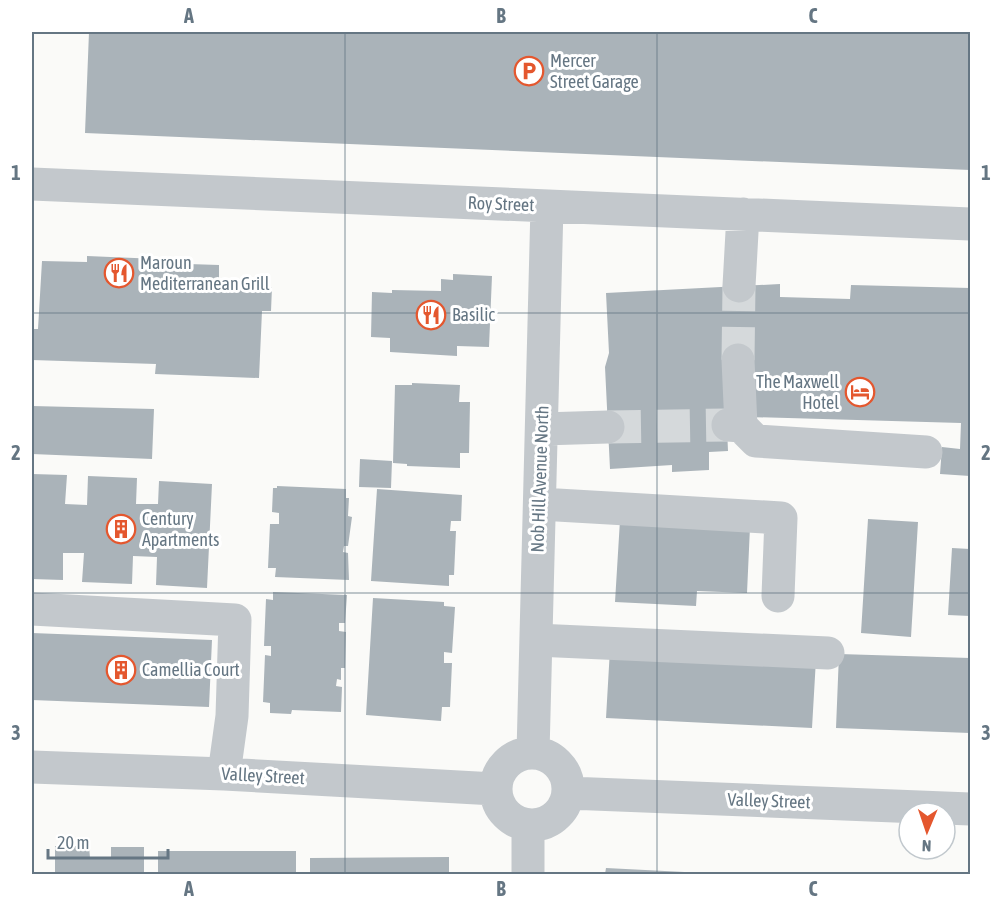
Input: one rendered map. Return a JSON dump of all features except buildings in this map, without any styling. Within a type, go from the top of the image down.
[{"type":"street","name":"Roy Street","points":[[32,184],[970,224]]},
{"type":"street","name":"Nob Hill Avenue North","points":[[533,753],[547,206]]},
{"type":"street","points":[[739,286],[743,214]]},
{"type":"street","points":[[738,360],[734,426],[756,441],[926,452]]},
{"type":"street","points":[[542,429],[608,427]]},
{"type":"street","points":[[540,504],[781,518],[778,596]]},
{"type":"street","points":[[32,609],[235,620],[232,716],[224,774]]},
{"type":"street","points":[[536,640],[828,653]]},
{"type":"street","points":[[533,753],[549,756],[559,764],[565,773],[568,793],[563,807],[556,816],[545,823],[528,825],[509,817],[501,808],[495,789],[499,773],[506,762],[515,756],[533,753]]},
{"type":"street","name":"Valley Street","points":[[32,767],[224,774],[495,789]]},
{"type":"street","name":"Valley Street","points":[[568,793],[970,809]]},
{"type":"street","points":[[528,825],[528,874]]},
{"type":"tunnel","points":[[738,360],[739,286]]},
{"type":"tunnel","points":[[608,427],[728,425]]},
{"type":"place","name":"Mercer Street Garage","points":[[529,71]]},
{"type":"place","name":"Maroun Mediterranean Grill","points":[[119,273]]},
{"type":"place","name":"Basilic","points":[[431,315]]},
{"type":"place","name":"The Maxwell Hotel","points":[[860,392]]},
{"type":"place","name":"Century Apartments","points":[[121,529]]},
{"type":"place","name":"Camellia Court","points":[[121,670]]}]
